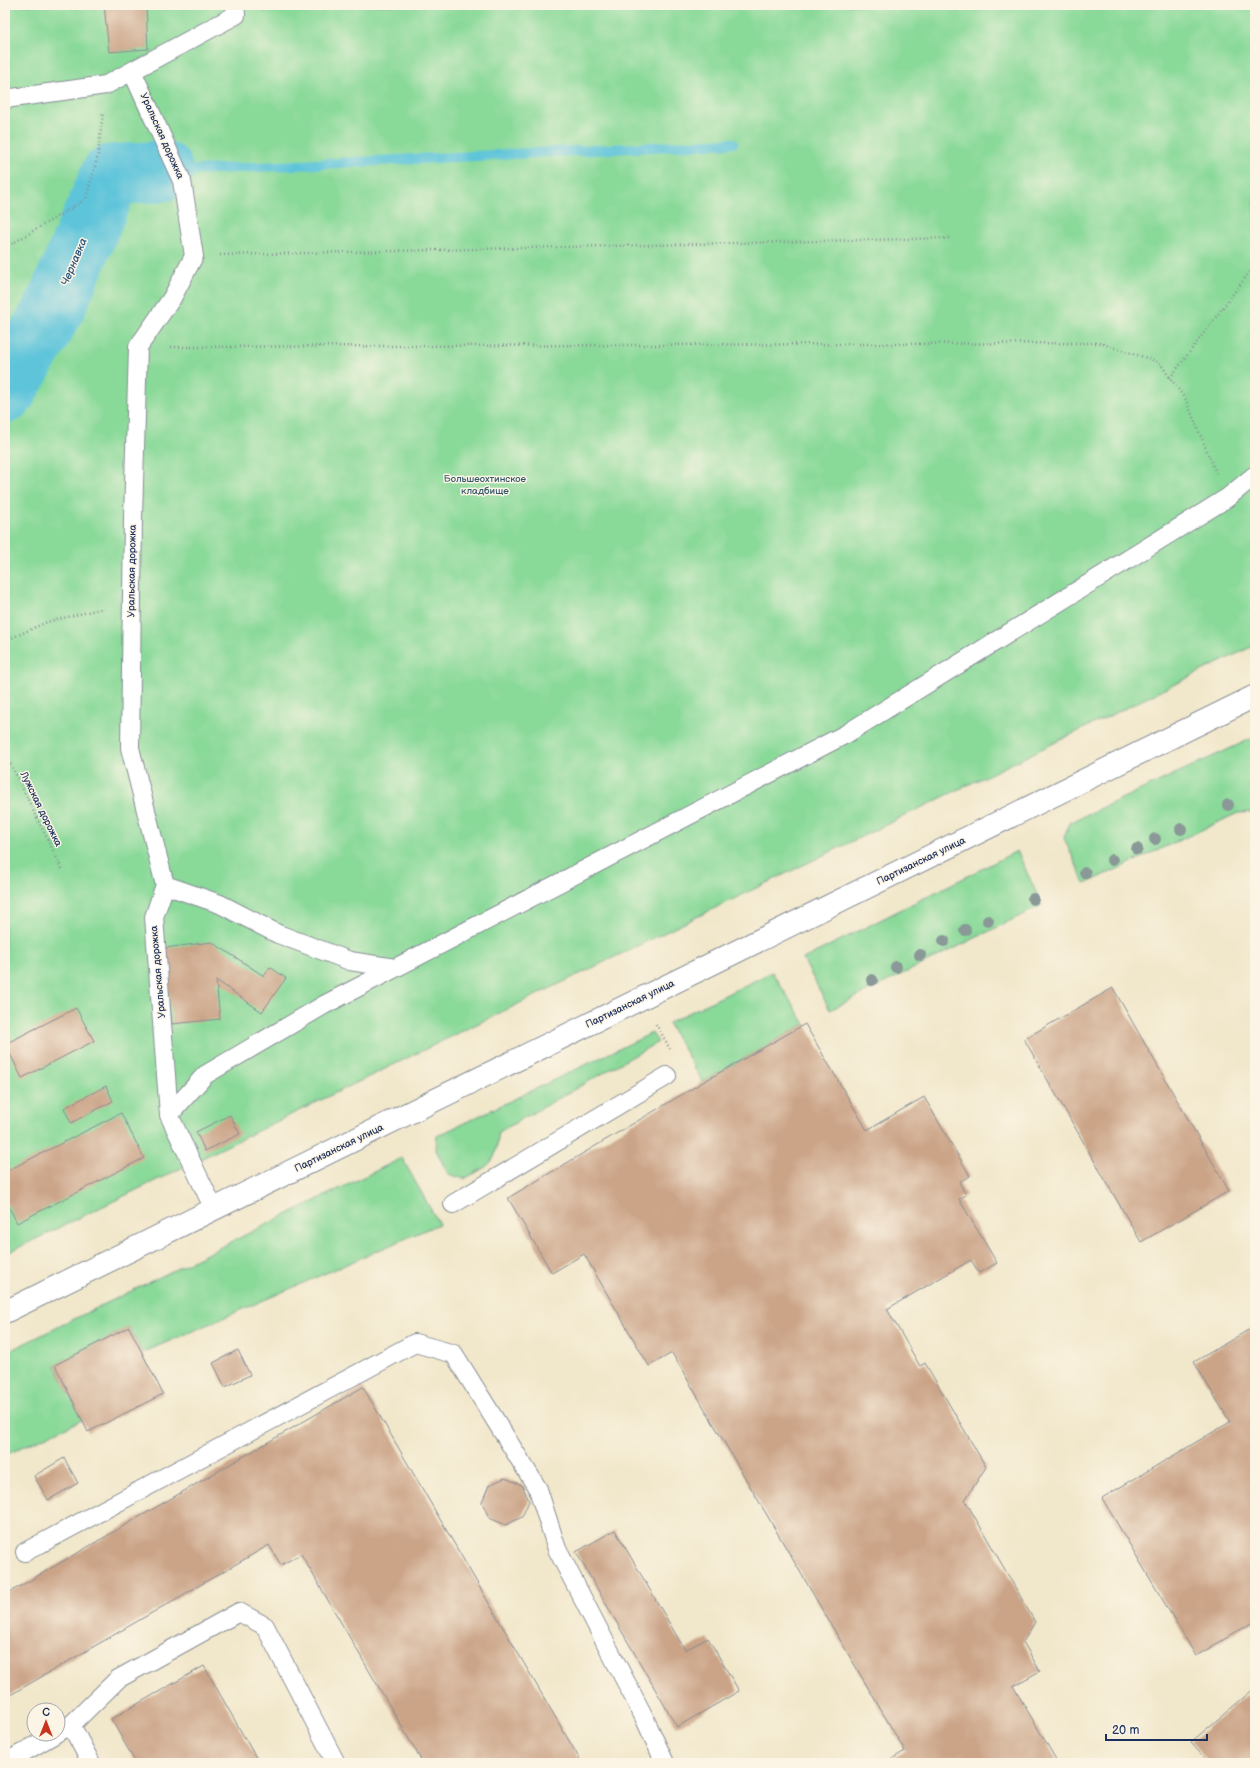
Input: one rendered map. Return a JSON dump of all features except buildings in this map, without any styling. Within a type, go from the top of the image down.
[{"type":"street","name":"Партизанская улица","points":[[5,1312],[1255,696]]},
{"type":"lane","points":[[5,99],[106,85],[236,15],[235,5]]},
{"type":"lane","name":"Уральская дорожка","points":[[132,71],[182,181],[194,256]]},
{"type":"lane","points":[[138,347],[172,298],[194,256]]},
{"type":"lane","name":"Уральская дорожка","points":[[138,347],[133,517],[130,748],[165,885],[154,917],[169,1116],[214,1209]]},
{"type":"lane","points":[[169,1116],[205,1075],[324,1005],[846,734],[1227,498],[1255,475]]},
{"type":"lane","points":[[165,885],[220,904],[278,934],[350,961],[396,968]]},
{"type":"lane","points":[[453,1204],[667,1076]]},
{"type":"lane","points":[[25,1552],[415,1342],[454,1354],[538,1489],[557,1549],[644,1717],[665,1763]]},
{"type":"lane","points":[[66,1726],[118,1679],[239,1612],[265,1626],[336,1763]]},
{"type":"lane","points":[[66,1736],[91,1763]]},
{"type":"lane","points":[[5,1763],[42,1742]]},
{"type":"path","points":[[5,248],[86,200],[98,155],[106,85]]},
{"type":"path","points":[[194,256],[951,238]]},
{"type":"path","points":[[1170,378],[1255,265]]},
{"type":"path","points":[[138,347],[1100,343],[1159,362],[1186,400],[1227,498]]},
{"type":"path","points":[[5,641],[47,622],[132,601]]},
{"type":"path","name":"Лужская дорожка","points":[[5,753],[62,871]]},
{"type":"green space","name":"Большеохтинское кладбище","points":[[5,5],[1255,5],[1255,645],[5,1254]]},
{"type":"green space","points":[[1255,737],[1255,812],[1238,813],[1085,884],[1064,838],[1069,823]]},
{"type":"green space","points":[[1017,851],[1042,905],[830,1010],[803,959]]},
{"type":"green space","points":[[772,972],[805,1024],[703,1082],[668,1023]]},
{"type":"green space","points":[[652,1033],[658,1042],[499,1132],[496,1151],[493,1158],[481,1170],[464,1179],[448,1174],[436,1150],[437,1136]]},
{"type":"green space","points":[[402,1158],[439,1224],[142,1353],[129,1327],[55,1365],[82,1420],[5,1455],[5,1353]]},
{"type":"waterway","points":[[196,170],[733,143]]},
{"type":"waterway","name":"Чернавка","points":[[5,393],[55,307],[111,175],[163,171]]}]
